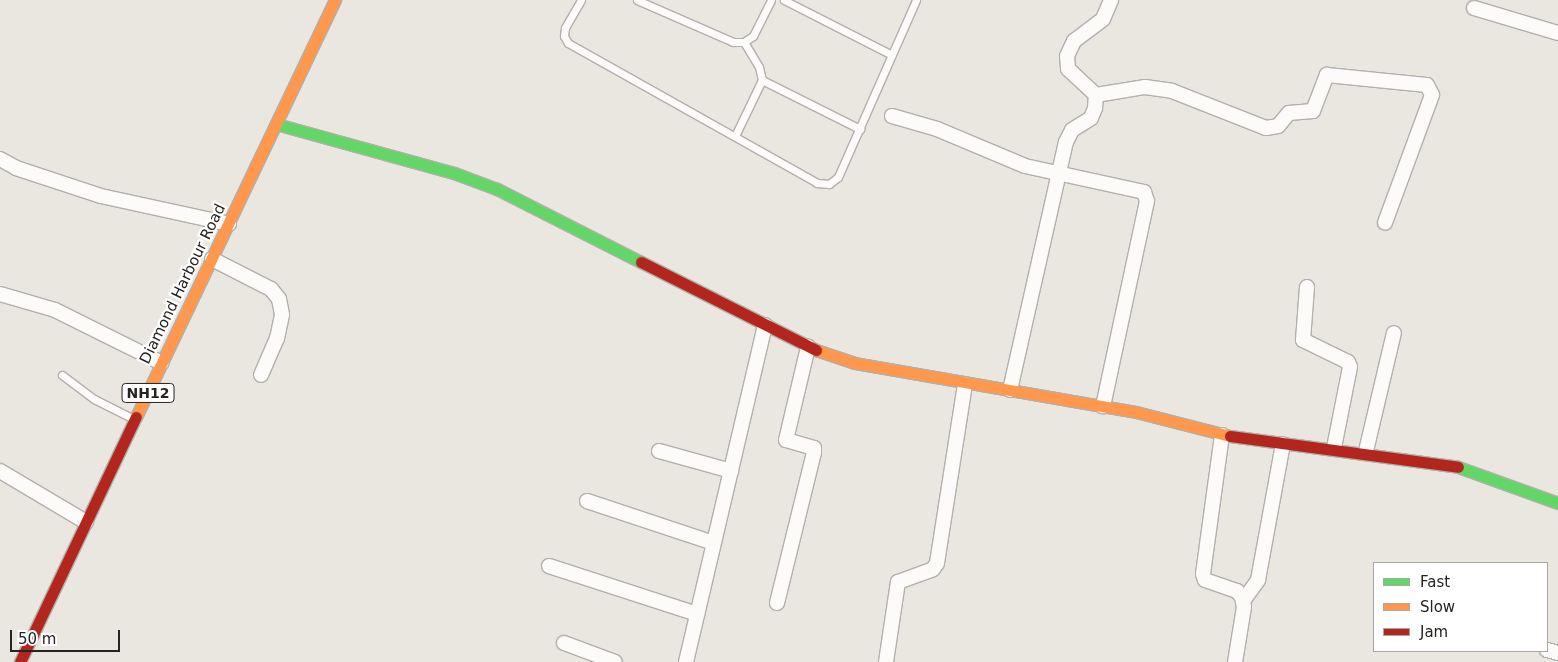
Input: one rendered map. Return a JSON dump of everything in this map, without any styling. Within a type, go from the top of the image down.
[{"type":"main road","name":"Diamond Harbour Road","points":[[20,662],[335,0]]},
{"type":"main road","points":[[276,124],[446,171],[497,189],[808,347],[855,363],[965,384],[1103,406],[1222,435],[1283,444],[1366,451],[1471,470],[1558,503]]},
{"type":"street","points":[[1096,95],[1068,69],[1067,56],[1074,40],[1103,19],[1111,0]]},
{"type":"street","points":[[1474,8],[1558,33]]},
{"type":"street","points":[[1096,95],[1140,87],[1163,89],[1266,128],[1278,126],[1289,113],[1313,111],[1327,75],[1430,87],[1432,95],[1385,223]]},
{"type":"street","points":[[1010,390],[1059,171],[1069,135],[1091,118],[1096,95]]},
{"type":"street","points":[[892,116],[937,128],[1025,166],[1059,171],[1138,188],[1146,196],[1103,406]]},
{"type":"street","points":[[0,159],[16,168],[101,196],[229,224]]},
{"type":"street","points":[[212,259],[271,289],[279,299],[281,323],[261,375]]},
{"type":"street","points":[[1307,288],[1303,340],[1348,362],[1350,366],[1334,448]]},
{"type":"street","points":[[0,294],[55,310],[162,363]]},
{"type":"street","points":[[686,662],[765,325]]},
{"type":"street","points":[[1366,451],[1394,333]]},
{"type":"street","points":[[777,603],[814,452],[812,448],[786,440],[808,347]]},
{"type":"street","points":[[886,662],[898,582],[933,569],[937,563],[965,384]]},
{"type":"street","points":[[1222,435],[1203,574],[1205,580],[1237,591],[1243,601]]},
{"type":"street","points":[[1235,662],[1243,601],[1258,580],[1283,444]]},
{"type":"street","points":[[659,451],[731,471]]},
{"type":"street","points":[[0,471],[86,522]]},
{"type":"street","points":[[587,501],[713,543]]},
{"type":"street","points":[[549,566],[697,614]]},
{"type":"street","points":[[564,643],[615,662]]},
{"type":"lane","points":[[581,0],[565,28],[564,36],[568,43],[817,183],[829,184],[838,177],[916,0]]},
{"type":"lane","points":[[637,0],[697,28],[733,42],[744,42],[762,23],[771,0]]},
{"type":"lane","points":[[784,0],[892,55]]},
{"type":"lane","points":[[735,136],[762,80],[759,67],[744,42]]},
{"type":"lane","points":[[762,80],[860,129]]},
{"type":"lane","points":[[62,375],[94,399],[135,420]]},
{"type":"traffic: fast","points":[[276,124],[454,173],[497,189],[641,262]]},
{"type":"traffic: fast","points":[[1458,467],[1558,503]]},
{"type":"traffic: slow","points":[[136,417],[335,0]]},
{"type":"traffic: slow","points":[[816,350],[855,363],[1136,412],[1230,436]]},
{"type":"traffic: jam","points":[[641,262],[816,350]]},
{"type":"traffic: jam","points":[[20,662],[136,417]]},
{"type":"traffic: jam","points":[[1230,436],[1458,467]]}]
